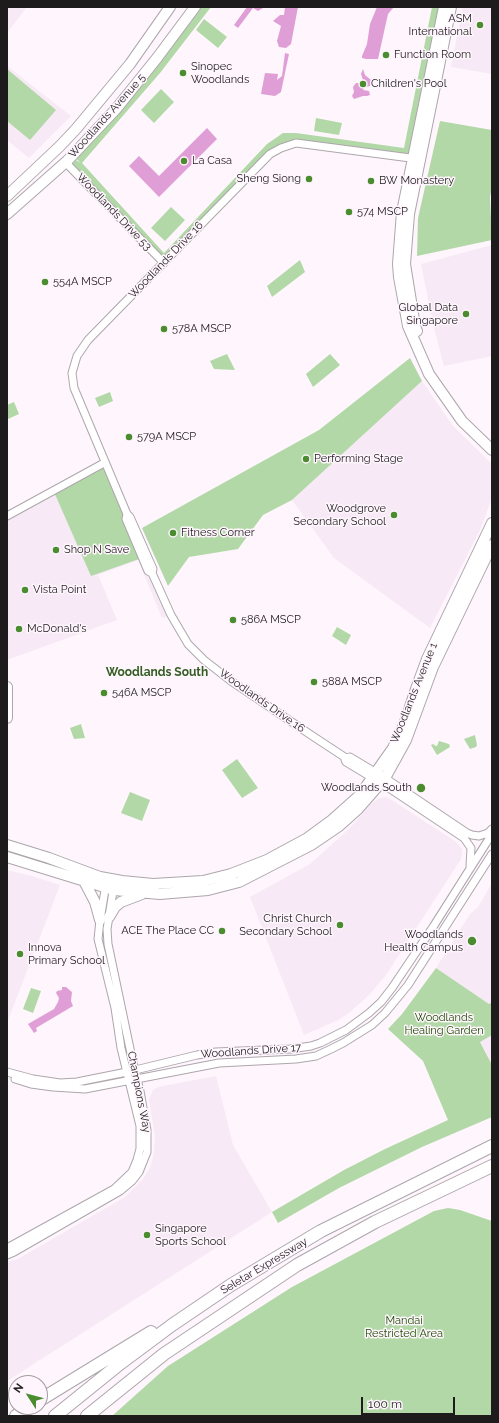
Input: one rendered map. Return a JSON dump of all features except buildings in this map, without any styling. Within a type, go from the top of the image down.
[{"type":"highway","name":"Seletar Expressway","points":[[54,1416],[166,1329],[231,1285],[321,1231],[492,1146]]},
{"type":"highway","name":"Seletar Expressway","points":[[87,1416],[164,1354],[297,1265],[375,1222],[492,1167]]},
{"type":"highway","points":[[48,1395],[198,1303],[231,1285]]},
{"type":"street","name":"Woodlands Avenue 5","points":[[7,196],[76,129],[130,64],[170,7]]},
{"type":"street","name":"Woodlands Avenue 5","points":[[7,214],[67,161],[116,109],[158,58],[194,7]]},
{"type":"street","points":[[444,7],[416,159],[409,214],[405,264],[415,326],[433,371],[465,416],[492,441]]},
{"type":"street","points":[[451,7],[416,159],[402,212],[398,264],[399,277],[408,326],[429,374],[462,421],[492,450]]},
{"type":"street","points":[[76,129],[81,134],[84,134],[105,112],[116,109]]},
{"type":"street","name":"Woodlands Drive 16","points":[[416,159],[309,144],[296,144],[281,148],[270,154],[88,340],[77,356],[73,365],[72,373],[74,388],[104,463],[127,514],[126,519],[128,525],[148,571],[152,573],[170,615],[188,644],[204,660],[232,681],[346,758],[350,757],[464,838],[471,848],[469,870]]},
{"type":"street","name":"Woodlands Drive 53","points":[[67,161],[69,166],[164,263]]},
{"type":"street","points":[[7,516],[104,463]]},
{"type":"street","name":"Woodlands Avenue 1","points":[[7,857],[84,881],[111,884],[153,884],[204,881],[236,872],[267,860],[326,825],[379,778],[404,725],[427,659],[492,523]]},
{"type":"street","name":"Woodlands Avenue 1","points":[[8,845],[100,877],[111,884],[144,893],[160,894],[208,890],[239,882],[311,845],[339,826],[358,809],[406,740],[434,667],[492,545]]},
{"type":"street","points":[[456,598],[468,584],[475,580]]},
{"type":"street","points":[[7,687],[7,718]]},
{"type":"street","name":"Woodlands Drive 16","points":[[379,778],[472,835],[480,836],[492,830]]},
{"type":"street","name":"Woodlands Drive 17","points":[[7,1072],[33,1079],[60,1083],[76,1082],[127,1072],[197,1055],[216,1052],[290,1049],[320,1043],[346,1030],[370,1013],[381,1002],[392,988],[492,834]]},
{"type":"street","points":[[30,852],[30,858],[35,865]]},
{"type":"street","name":"Woodlands Drive 17","points":[[7,1077],[31,1084],[66,1089],[84,1089],[219,1063],[296,1059],[316,1056],[343,1043],[361,1032],[372,1025],[385,1013],[408,985],[492,854]]},
{"type":"street","points":[[84,881],[104,918],[121,902],[144,893]]},
{"type":"street","name":"Champions Way","points":[[7,1248],[114,1188],[132,1172],[137,1160],[140,1149],[140,1126],[121,1048],[116,1008],[98,940],[111,884]]},
{"type":"street","name":"Champions Way","points":[[7,1255],[120,1191],[132,1181],[139,1172],[147,1152],[148,1137],[140,1091],[108,944],[107,929],[104,918]]},
{"type":"shaded area","points":[[7,7],[27,7],[7,33]]},
{"type":"shaded area","points":[[247,7],[263,8],[258,11],[253,8],[238,28],[234,25]]},
{"type":"shaded area","points":[[285,7],[298,7],[291,44],[286,48],[279,47],[277,41],[281,26],[273,21],[280,15],[284,15]]},
{"type":"shaded area","points":[[377,7],[394,7],[388,14],[378,59],[362,58],[367,44],[370,24]]},
{"type":"shaded area","name":"ASM International","points":[[463,7],[492,7],[492,74],[451,67]]},
{"type":"shaded area","points":[[285,53],[289,54],[281,92],[275,96],[261,94],[265,73],[278,74],[277,80],[282,76]]},
{"type":"shaded area","points":[[7,66],[71,116],[29,158],[7,140]]},
{"type":"shaded area","name":"Children's Pool","points":[[363,69],[365,75],[371,80],[371,84],[363,90],[369,91],[370,95],[354,99],[352,96],[354,92],[353,87],[356,83],[360,83],[363,80],[361,74]]},
{"type":"shaded area","name":"La Casa","points":[[207,128],[217,139],[159,197],[129,166],[139,156],[159,176]]},
{"type":"shaded area","name":"Global Data Singapore","points":[[492,245],[492,356],[444,366],[434,328],[421,264]]},
{"type":"shaded area","name":"Woodgrove Secondary School","points":[[422,381],[453,426],[492,464],[492,498],[480,530],[430,628],[334,558],[292,500]]},
{"type":"shaded area","name":"Vista Point","points":[[104,463],[171,615],[162,618],[138,560],[98,575],[117,620],[7,660],[7,515]]},
{"type":"shaded area","name":"Christ Church Secondary School","points":[[386,797],[455,841],[462,849],[461,859],[386,975],[369,995],[349,1013],[338,1020],[304,1035],[250,897],[310,864],[349,829],[373,802],[380,798]]},
{"type":"shaded area","name":"Innova Primary School","points":[[7,870],[60,885],[7,1023]]},
{"type":"shaded area","name":"Woodlands Health Campus","points":[[492,883],[492,1002],[489,1004],[436,968],[470,914],[478,907]]},
{"type":"shaded area","points":[[62,987],[66,987],[72,992],[71,1001],[73,1006],[36,1028],[37,1031],[34,1033],[28,1024],[54,1009],[59,998],[56,993],[57,991],[62,990]]},
{"type":"shaded area","points":[[492,1035],[492,1065],[480,1041]]},
{"type":"shaded area","name":"Singapore Sports School","points":[[216,1076],[233,1145],[272,1212],[16,1375],[8,1375],[7,1381],[7,1262],[18,1259],[125,1197],[143,1179],[150,1168],[154,1153],[155,1137],[149,1100],[153,1090],[158,1087]]},
{"type":"green space","points":[[200,7],[211,7],[160,73],[82,163],[164,253],[267,144],[283,133],[296,133],[404,148],[432,7],[443,7],[412,157],[309,144],[270,151],[164,263],[67,164],[74,159],[81,163],[74,157],[184,27],[187,27],[192,21],[192,17]]},
{"type":"green space","points":[[204,19],[227,37],[218,48],[196,30]]},
{"type":"green space","points":[[7,69],[56,110],[30,140],[7,121]]},
{"type":"green space","points":[[161,89],[174,102],[154,123],[141,110]]},
{"type":"green space","points":[[316,118],[342,123],[339,135],[314,131]]},
{"type":"green space","points":[[440,121],[492,130],[492,187],[490,197],[492,240],[417,256],[418,218]]},
{"type":"green space","points":[[171,207],[185,220],[165,241],[151,228]]},
{"type":"green space","points":[[300,260],[305,272],[272,297],[267,286]]},
{"type":"green space","points":[[227,354],[235,370],[214,369],[210,361]]},
{"type":"green space","points":[[330,354],[340,365],[313,387],[306,374]]},
{"type":"green space","points":[[410,358],[422,381],[292,500],[263,515],[238,549],[189,557],[168,586],[142,528],[319,430]]},
{"type":"green space","points":[[110,392],[113,401],[99,407],[95,398]]},
{"type":"green space","points":[[14,402],[19,414],[8,419],[7,405]]},
{"type":"green space","points":[[104,464],[142,558],[91,576],[54,492]]},
{"type":"green space","points":[[337,627],[351,635],[346,645],[332,636]]},
{"type":"green space","points":[[81,724],[85,738],[74,739],[70,728]]},
{"type":"green space","points":[[475,735],[477,745],[476,747],[470,749],[464,739]]},
{"type":"green space","points":[[439,741],[449,744],[450,747],[437,755],[431,745],[433,744],[437,746]]},
{"type":"green space","points":[[237,759],[258,788],[242,798],[222,770]]},
{"type":"green space","points":[[130,792],[150,800],[142,821],[121,813]]},
{"type":"green space","name":"Woodlands Healing Garden","points":[[436,968],[489,1004],[492,1002],[492,1035],[480,1042],[492,1065],[492,1117],[422,1147],[339,1188],[278,1223],[272,1212],[344,1170],[448,1120],[423,1061],[388,1029],[402,1014]]},
{"type":"green space","points":[[31,988],[41,991],[33,1013],[23,1009]]},
{"type":"green space","name":"Mandai Restricted Area","points":[[448,1208],[460,1210],[492,1221],[492,1416],[112,1416],[168,1366],[292,1287],[434,1211]]},
{"type":"place","name":"ASM International","points":[[480,25]]},
{"type":"place","name":"Function Room","points":[[386,55]]},
{"type":"place","name":"Sinopec Woodlands","points":[[183,73]]},
{"type":"place","name":"Children's Pool","points":[[363,84]]},
{"type":"place","name":"La Casa","points":[[184,161]]},
{"type":"place","name":"Sheng Siong","points":[[309,179]]},
{"type":"place","name":"BW Monastery","points":[[371,181]]},
{"type":"place","name":"574 MSCP","points":[[349,212]]},
{"type":"place","name":"554A MSCP","points":[[45,282]]},
{"type":"place","name":"Global Data Singapore","points":[[466,314]]},
{"type":"place","name":"578A MSCP","points":[[164,329]]},
{"type":"place","name":"579A MSCP","points":[[129,437]]},
{"type":"place","name":"Performing Stage","points":[[306,459]]},
{"type":"place","name":"Woodgrove Secondary School","points":[[394,515]]},
{"type":"place","name":"Fitness Corner","points":[[173,533]]},
{"type":"place","name":"Shop N Save","points":[[56,550]]},
{"type":"place","name":"Vista Point","points":[[25,590]]},
{"type":"place","name":"586A MSCP","points":[[233,620]]},
{"type":"place","name":"McDonald's","points":[[19,629]]},
{"type":"place","name":"588A MSCP","points":[[314,682]]},
{"type":"place","name":"546A MSCP","points":[[104,693]]},
{"type":"place","name":"Woodlands South","points":[[421,788]]},
{"type":"place","name":"Christ Church Secondary School","points":[[340,925]]},
{"type":"place","name":"ACE The Place CC","points":[[222,931]]},
{"type":"place","name":"Woodlands Health Campus","points":[[472,941]]},
{"type":"place","name":"Innova Primary School","points":[[20,954]]},
{"type":"place","name":"Singapore Sports School","points":[[147,1235]]},
{"type":"district","name":"Woodlands South","points":[[157,672]]}]
